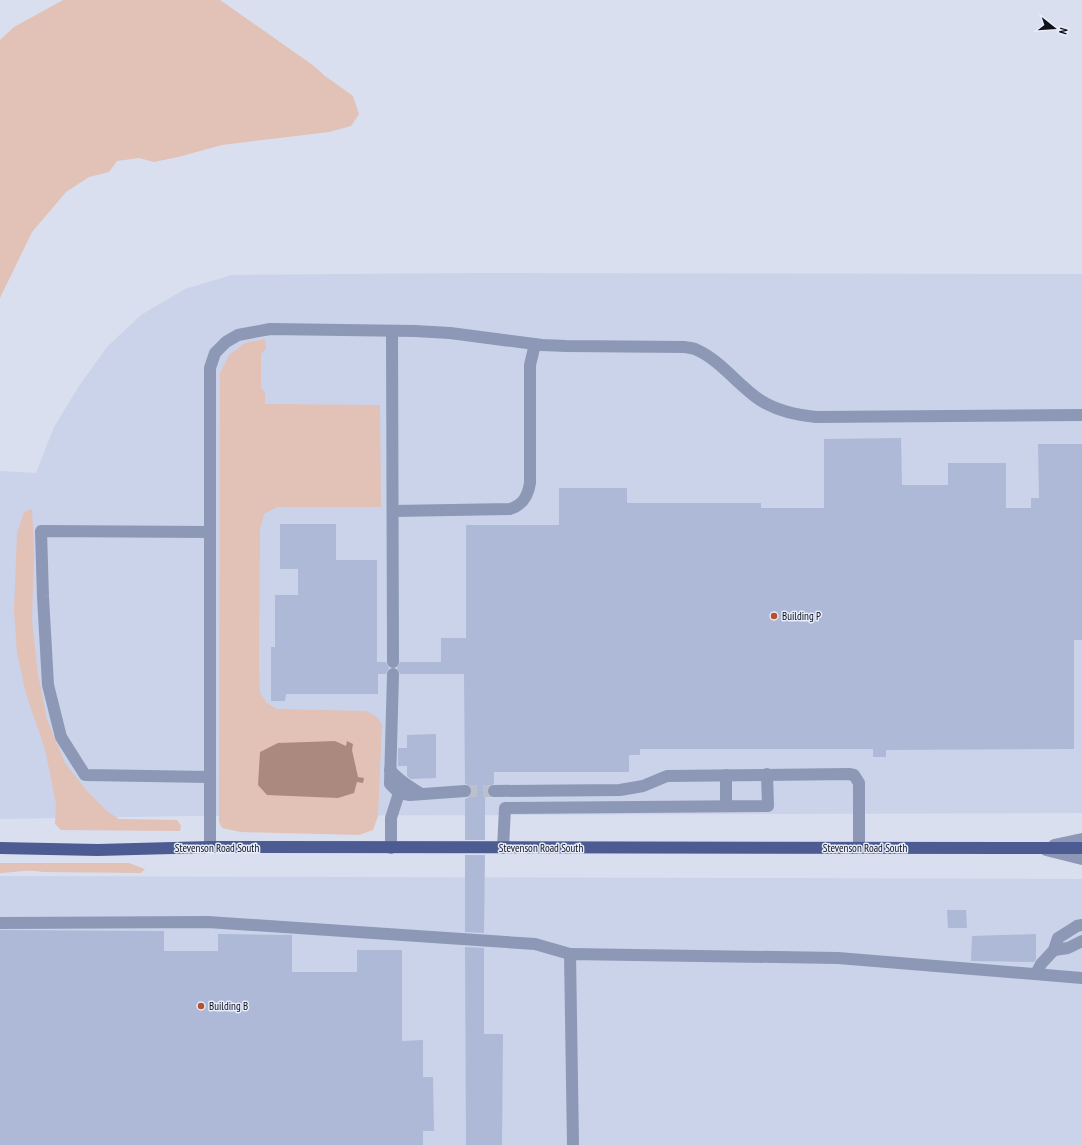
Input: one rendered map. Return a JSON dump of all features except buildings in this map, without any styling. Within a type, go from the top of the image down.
[{"type":"main road","name":"Stevenson Road South","points":[[0,848],[98,850],[210,847],[1082,848]]},
{"type":"lane","points":[[210,847],[210,368],[215,353],[226,342],[238,335],[270,329],[415,331],[450,333],[535,344],[566,346],[685,347],[698,350],[717,363],[760,400],[786,412],[801,416],[1082,415]]},
{"type":"lane","points":[[392,331],[393,668],[390,784],[399,793],[410,795],[464,791]]},
{"type":"lane","points":[[393,511],[510,509],[517,507],[523,502],[528,493],[530,483],[530,368],[535,344]]},
{"type":"lane","points":[[210,532],[41,531],[42,597],[48,685],[61,737],[85,775],[210,776]]},
{"type":"lane","points":[[390,770],[404,784],[421,794]]},
{"type":"lane","points":[[494,791],[620,790],[643,786],[667,776],[843,773],[854,775],[859,783],[859,848]]},
{"type":"lane","points":[[503,848],[505,808],[768,806],[767,774]]},
{"type":"lane","points":[[726,775],[726,806]]},
{"type":"lane","points":[[390,848],[391,818],[399,793]]},
{"type":"lane","points":[[1039,848],[1082,839]]},
{"type":"lane","points":[[1039,848],[1082,859]]},
{"type":"lane","points":[[0,924],[208,922],[535,944],[570,954],[838,958],[1082,978]]},
{"type":"lane","points":[[1036,974],[1041,964],[1054,950],[1058,938],[1077,926],[1082,925]]},
{"type":"lane","points":[[1054,950],[1068,948],[1082,941]]},
{"type":"lane","points":[[570,954],[573,1145]]},
{"type":"shaded area","points":[[63,0],[220,0],[314,66],[325,76],[353,96],[359,114],[351,126],[329,132],[222,145],[154,162],[139,158],[117,161],[109,172],[89,177],[66,192],[32,232],[0,298],[0,40],[14,27]]},
{"type":"shaded area","points":[[473,273],[1082,274],[1082,813],[190,816],[0,819],[0,471],[36,473],[54,427],[79,386],[107,347],[141,315],[185,289],[232,275]]},
{"type":"shaded area","points":[[265,339],[266,349],[261,354],[261,388],[265,392],[265,404],[380,405],[381,507],[277,507],[264,514],[260,529],[260,693],[267,703],[277,709],[366,711],[377,717],[382,725],[378,816],[373,830],[359,835],[241,832],[222,828],[219,822],[220,373],[229,355],[245,343]]},
{"type":"shaded area","points":[[32,509],[34,553],[32,621],[38,674],[47,720],[65,763],[86,790],[108,812],[119,819],[177,820],[181,826],[180,831],[61,830],[55,824],[56,804],[45,749],[26,694],[17,653],[14,611],[17,533],[24,512]]},
{"type":"shaded area","points":[[335,741],[346,746],[347,741],[353,744],[352,750],[358,777],[364,778],[363,783],[357,782],[354,793],[338,798],[267,795],[258,785],[260,752],[278,743]]},
{"type":"shaded area","points":[[0,863],[129,863],[145,869],[141,873],[27,871],[0,873]]},
{"type":"shaded area","points":[[0,876],[1082,879],[1082,1145],[0,1145]]},
{"type":"tunnel","points":[[465,791],[494,791]]},
{"type":"place","name":"Building P","points":[[774,616]]},
{"type":"place","name":"Building B","points":[[201,1006]]}]
